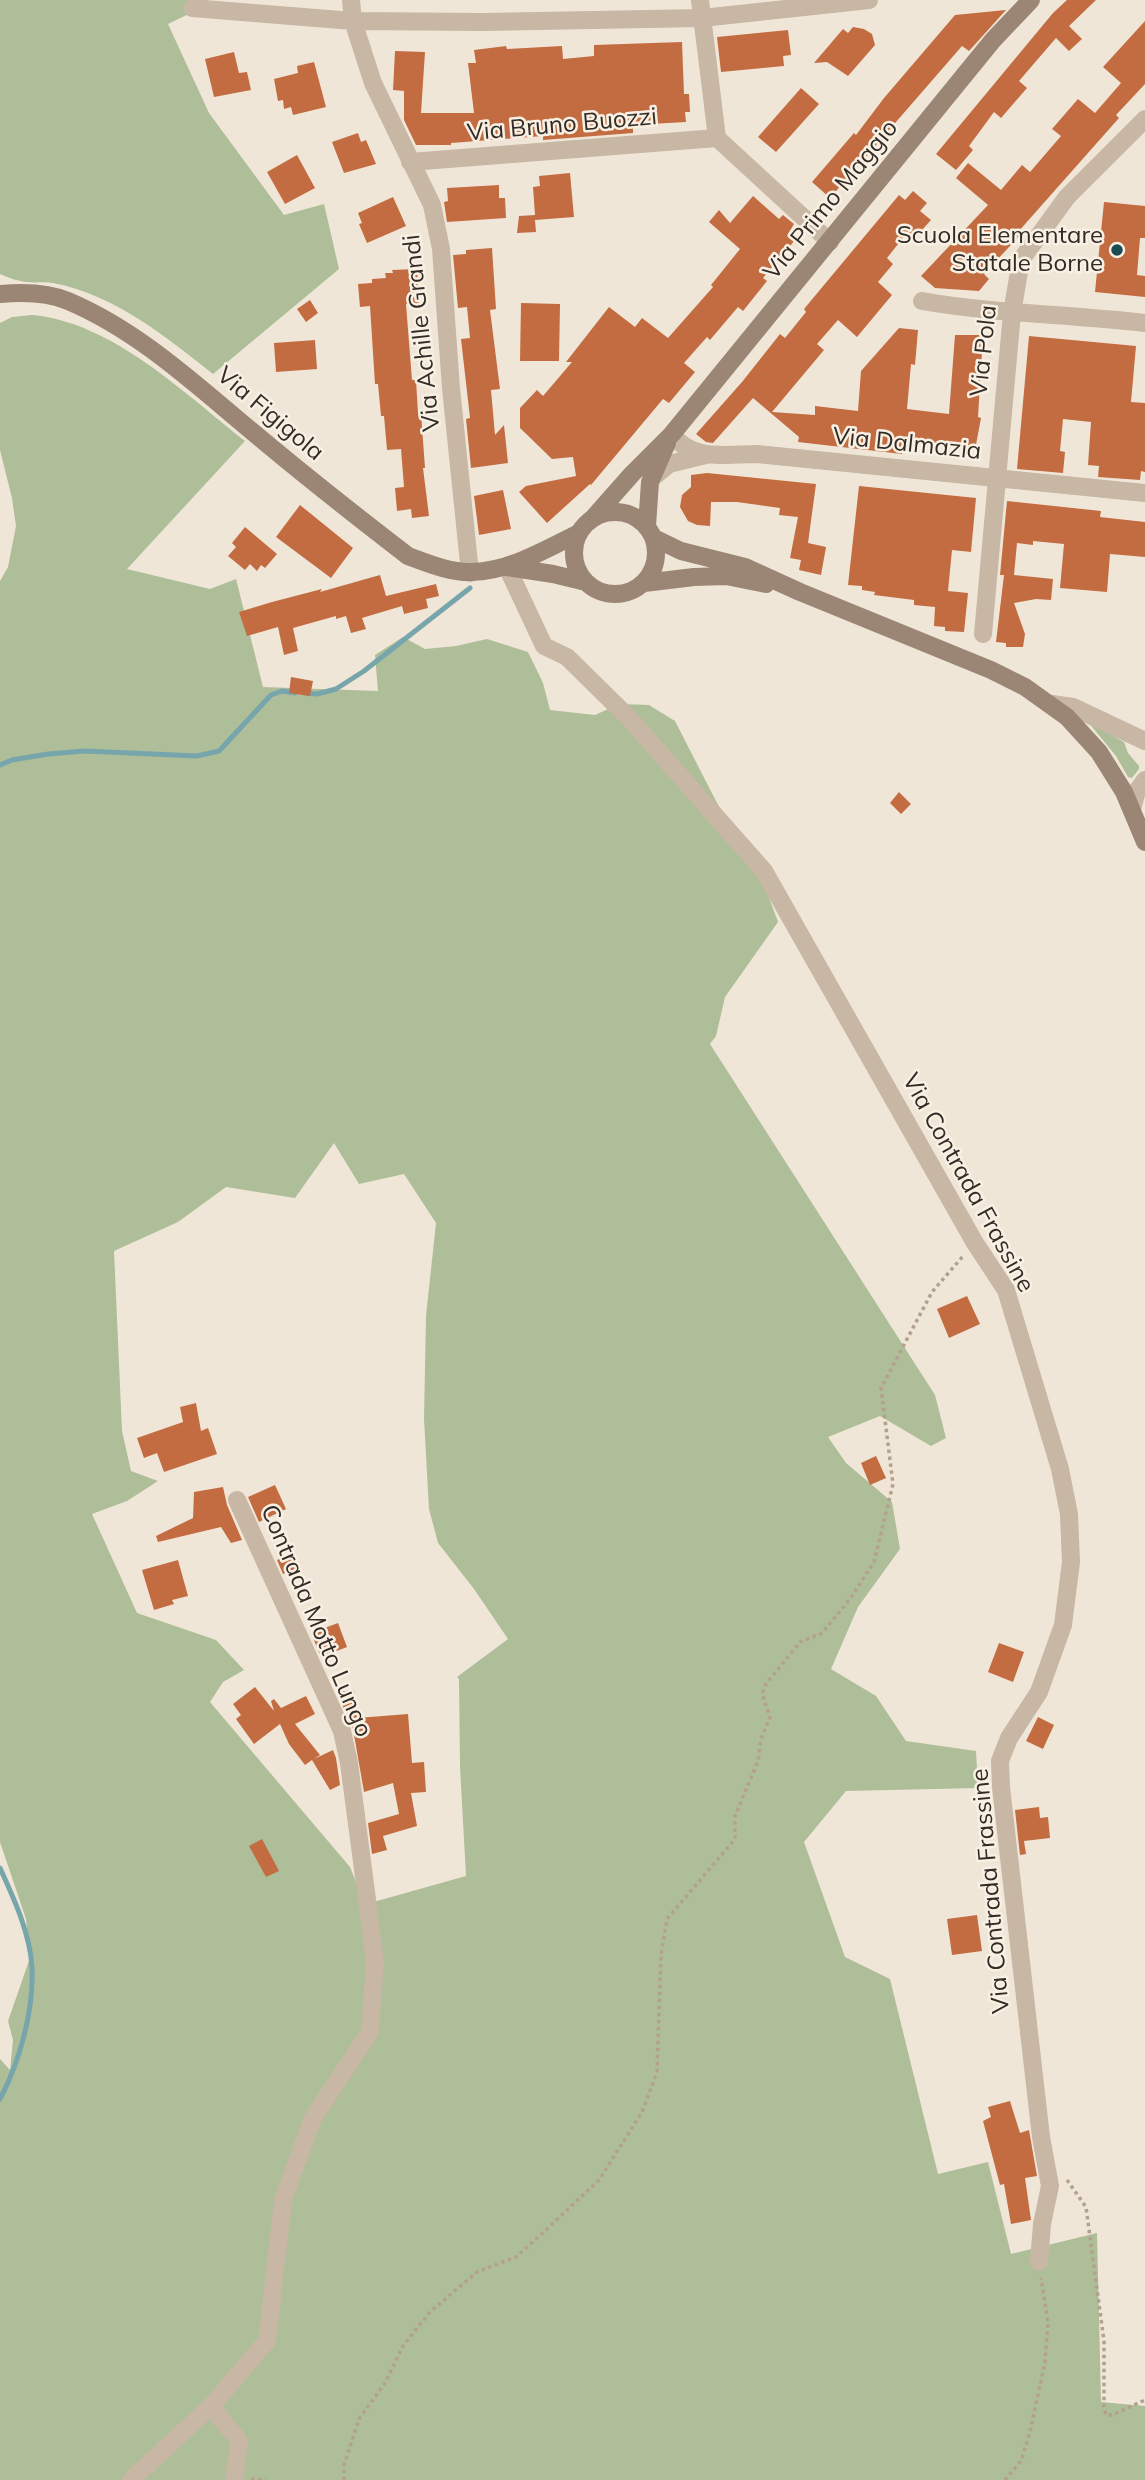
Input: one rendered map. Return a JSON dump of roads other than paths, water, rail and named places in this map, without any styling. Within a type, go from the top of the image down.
[{"type":"street","name":"Via Achille Grandi","points":[[351,0],[353,21],[373,83],[432,205],[441,249],[470,573]]},
{"type":"street","points":[[192,8],[353,21],[484,22],[869,0]]},
{"type":"street","name":"Via Primo Maggio","points":[[594,517],[672,434],[993,40],[1031,0]]},
{"type":"street","points":[[701,9],[717,138],[830,242]]},
{"type":"street","name":"Via Pola","points":[[984,634],[1012,313],[1021,260],[1067,197],[1145,119]]},
{"type":"street","name":"Via Bruno Buozzi","points":[[410,162],[717,138]]},
{"type":"street","name":"Via Figigola","points":[[0,295],[24,292],[66,300],[116,326],[167,360],[284,458],[408,556],[428,564],[470,573],[507,567]]},
{"type":"street","points":[[922,301],[972,310],[1098,317],[1145,323]]},
{"type":"street","points":[[672,434],[684,447],[706,455]]},
{"type":"street","name":"Via Primo Maggio","points":[[650,532],[647,506],[652,478],[672,434]]},
{"type":"street","name":"Via Dalmazia","points":[[652,478],[669,464],[706,455],[757,454],[1145,493]]},
{"type":"street","points":[[507,567],[579,533],[594,517],[608,512],[622,512],[635,517],[650,532],[681,551],[745,567],[991,670],[1052,704],[1099,752],[1132,809],[1145,842]]},
{"type":"street","points":[[644,583],[656,562],[657,550],[650,532]]},
{"type":"street","points":[[579,533],[574,558],[578,571],[596,590],[608,594],[621,594],[644,583],[726,576],[800,592]]},
{"type":"street","points":[[507,567],[586,582]]},
{"type":"street","name":"Via Contrada Frassine","points":[[507,567],[544,646],[568,657],[628,716],[764,872],[975,1243],[1006,1290],[1060,1469],[1069,1514],[1071,1562],[1063,1625],[1039,1692],[1009,1738],[1000,1761],[1002,1801],[1041,2137],[1050,2186],[1042,2224],[1039,2262]]},
{"type":"street","points":[[1052,704],[1073,707],[1145,741]]},
{"type":"street","points":[[1132,809],[1137,791],[1145,780]]},
{"type":"street","name":"Contrada Motto Lungo","points":[[131,2480],[211,2406],[267,2341],[283,2200],[313,2118],[370,2032],[375,1960],[349,1763],[342,1731],[237,1500]]},
{"type":"street","points":[[211,2406],[239,2441],[234,2480]]},
{"type":"waterway","points":[[305,693],[317,694],[336,689],[364,671],[470,588]]},
{"type":"waterway","points":[[0,765],[12,760],[48,754],[85,751],[197,756],[219,751],[271,695],[282,691],[295,693]]},
{"type":"waterway","points":[[0,1868],[25,1929],[32,1967],[31,2000],[24,2035],[14,2068],[0,2099]]},
{"type":"place","name":"Scuola Elementare Statale Borne","points":[[1117,250]]}]
